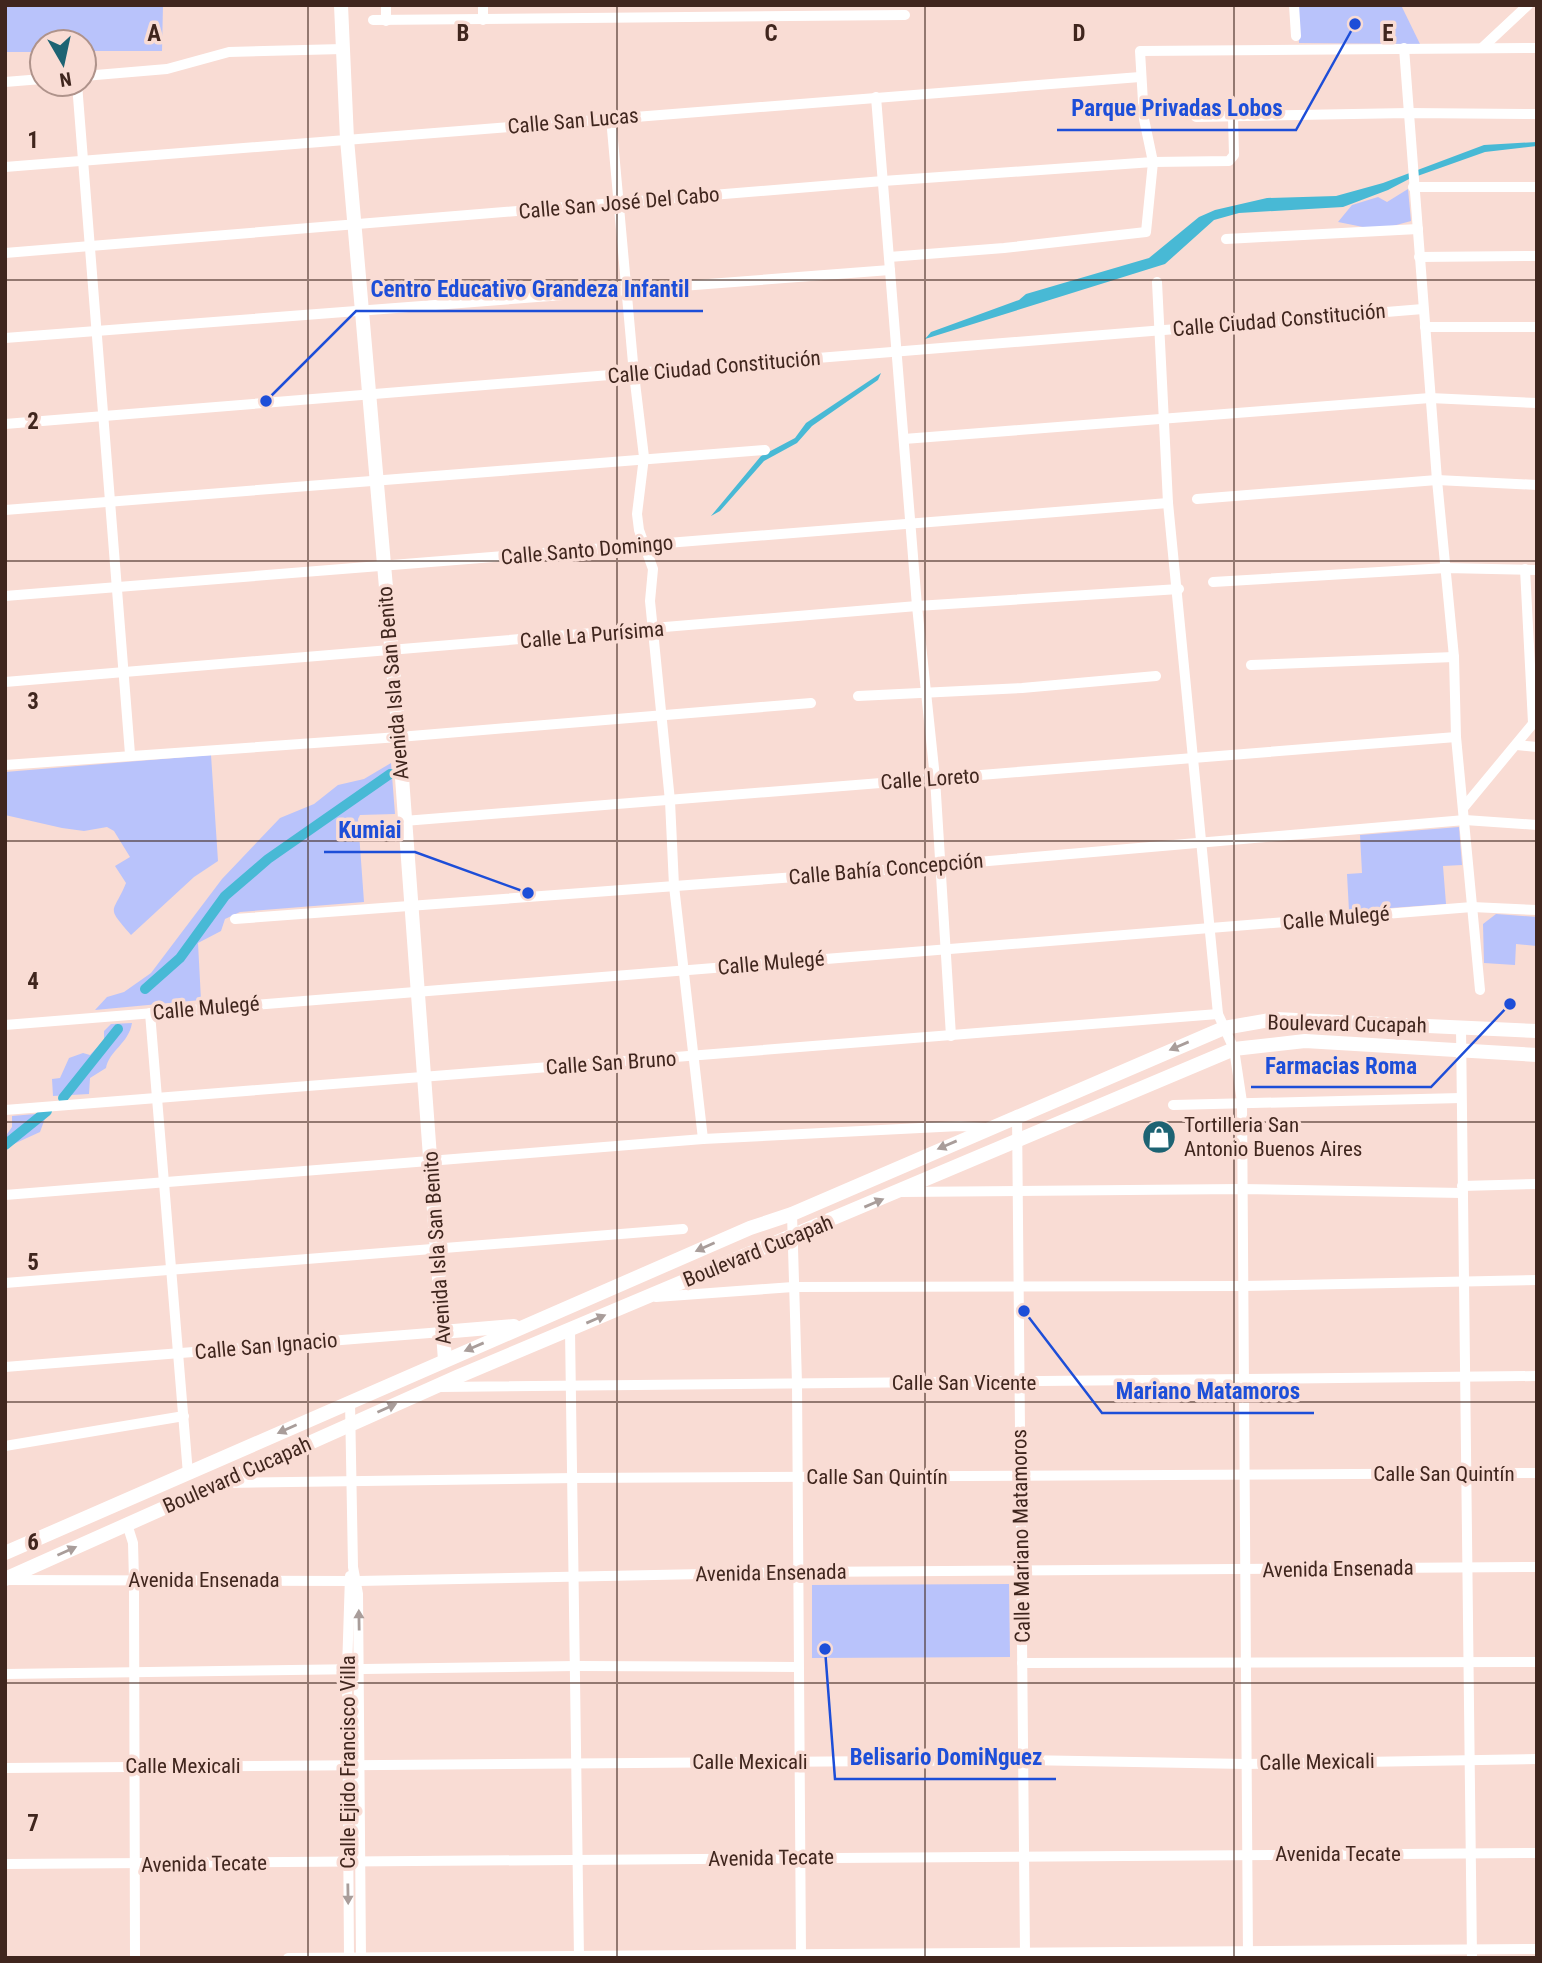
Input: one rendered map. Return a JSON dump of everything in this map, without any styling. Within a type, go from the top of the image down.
[{"type":"main road","name":"Avenida Isla San Benito","points":[[341,5],[347,139],[399,737],[444,1360]]},
{"type":"main road","name":"Boulevard Cucapah","points":[[5,1553],[750,1228],[792,1214],[1224,1028],[1275,1019],[1537,1031]]},
{"type":"main road","name":"Boulevard Cucapah","points":[[5,1579],[434,1387],[1234,1049],[1305,1041],[1537,1055]]},
{"type":"main road","points":[[750,1228],[759,1244],[755,1251]]},
{"type":"main road","name":"Calle San Ignacio","points":[[442,1332],[526,1325]]},
{"type":"street","points":[[386,5],[386,21]]},
{"type":"street","points":[[483,5],[483,20]]},
{"type":"street","points":[[556,5],[556,19]]},
{"type":"street","points":[[653,5],[653,18]]},
{"type":"street","points":[[1294,5],[1296,36]]},
{"type":"street","points":[[1482,48],[1528,5]]},
{"type":"street","points":[[373,20],[653,18],[728,11],[905,15]]},
{"type":"street","points":[[1404,48],[1430,398],[1454,657],[1456,737],[1480,990]]},
{"type":"street","points":[[889,257],[1004,248],[1144,233],[1148,230],[1153,162],[1140,77],[1140,51],[1537,48]]},
{"type":"street","points":[[98,75],[167,69],[229,52],[343,49]]},
{"type":"street","name":"Calle San Lucas","points":[[5,167],[1140,77]]},
{"type":"street","points":[[5,82],[28,80]]},
{"type":"street","points":[[876,97],[917,606],[935,778],[951,1036]]},
{"type":"street","points":[[78,98],[130,754]]},
{"type":"street","points":[[1196,117],[1408,113],[1535,114]]},
{"type":"street","name":"Calle San José Del Cabo","points":[[5,253],[883,181],[1153,162],[1229,161],[1232,158],[1233,117]]},
{"type":"street","points":[[611,118],[644,457],[639,530],[647,545],[653,569],[650,601],[670,801],[674,886],[703,1139]]},
{"type":"street","points":[[1413,184],[1537,187]]},
{"type":"street","points":[[1226,239],[1418,229]]},
{"type":"street","points":[[1419,257],[1537,256]]},
{"type":"street","points":[[5,338],[890,270]]},
{"type":"street","points":[[1157,282],[1168,503],[1179,589],[1217,1014],[1234,1049],[1242,1102],[1248,1955]]},
{"type":"street","name":"Calle Ciudad Constitución","points":[[5,425],[1423,309]]},
{"type":"street","points":[[1425,327],[1537,327]]},
{"type":"street","points":[[904,439],[1430,398],[1537,403]]},
{"type":"street","points":[[5,510],[644,457],[765,450]]},
{"type":"street","points":[[1198,499],[1437,481],[1537,485]]},
{"type":"street","name":"Calle Santo Domingo","points":[[5,596],[1168,503]]},
{"type":"street","points":[[1213,582],[1446,568],[1531,569],[1535,721],[1464,807]]},
{"type":"street","name":"Calle La Purísima","points":[[5,682],[917,606],[1179,589]]},
{"type":"street","points":[[1251,665],[1454,657]]},
{"type":"street","points":[[858,696],[926,694],[1156,676]]},
{"type":"street","points":[[5,765],[130,754],[399,737],[811,703]]},
{"type":"street","name":"Calle Loreto","points":[[404,821],[1456,737]]},
{"type":"street","points":[[1517,745],[1537,747]]},
{"type":"street","name":"Calle Bahía Concepción","points":[[235,919],[939,865],[1465,820],[1537,825]]},
{"type":"street","name":"Calle Mulegé","points":[[5,1025],[1472,907],[1537,910]]},
{"type":"street","points":[[150,1013],[188,1474]]},
{"type":"street","name":"Calle San Bruno","points":[[5,1110],[1217,1014]]},
{"type":"street","points":[[1461,1027],[1471,1954]]},
{"type":"street","points":[[1173,1105],[1461,1098]]},
{"type":"street","name":"Calle Mariano Matamoros","points":[[1017,1115],[1025,1955]]},
{"type":"street","points":[[5,1195],[703,1139],[960,1126],[987,1128]]},
{"type":"street","points":[[898,1192],[1462,1189],[1537,1184]]},
{"type":"street","points":[[792,1214],[797,1383],[801,1955]]},
{"type":"street","points":[[5,1283],[683,1229]]},
{"type":"street","points":[[646,1297],[793,1287],[1242,1286],[1537,1280]]},
{"type":"street","points":[[570,1330],[576,1575],[579,1956]]},
{"type":"street","name":"Calle San Ignacio","points":[[5,1367],[442,1332]]},
{"type":"street","name":"Calle San Vicente","points":[[434,1387],[1537,1376]]},
{"type":"street","name":"Calle Ejido Francisco Villa","points":[[350,1402],[353,1670],[348,1765],[348,1862],[355,1957]]},
{"type":"street","points":[[5,1446],[184,1416]]},
{"type":"street","name":"Calle San Quintín","points":[[218,1483],[574,1478],[1537,1473]]},
{"type":"street","points":[[127,1524],[133,1543],[134,1580],[132,1767],[135,1958]]},
{"type":"street","name":"Avenida Ensenada","points":[[5,1579],[353,1581],[798,1572],[1537,1567]]},
{"type":"street","points":[[1023,1663],[1537,1661]]},
{"type":"street","points":[[5,1674],[576,1666],[797,1667]]},
{"type":"street","name":"Calle Ejido Francisco Villa","points":[[353,1670],[360,1765],[361,1862],[355,1957]]},
{"type":"street","name":"Calle Mexicali","points":[[5,1768],[1023,1759],[1246,1764],[1537,1759]]},
{"type":"street","name":"Avenida Tecate","points":[[5,1864],[1537,1853]]},
{"type":"street","points":[[288,1958],[1471,1954],[1537,1950]]},
{"type":"shaded area","points":[[5,5],[163,5],[162,51],[98,51],[98,28],[28,28],[28,52],[5,52]]},
{"type":"shaded area","points":[[1298,5],[1401,5],[1420,44],[1299,43]]},
{"type":"shaded area","points":[[1537,142],[1537,146],[1485,152],[1409,179],[1343,207],[1239,213],[1214,220],[1165,264],[925,339],[931,332],[1019,300],[1026,294],[1149,258],[1199,217],[1215,210],[1267,198],[1336,196],[1383,183],[1484,145]]},
{"type":"shaded area","points":[[1408,189],[1411,221],[1378,230],[1338,222],[1352,205],[1378,197],[1387,202]]},
{"type":"shaded area","points":[[881,373],[878,380],[812,426],[797,443],[764,461],[720,511],[711,516],[761,456],[795,438],[806,423]]},
{"type":"shaded area","points":[[211,755],[218,861],[194,877],[131,935],[117,919],[114,910],[126,883],[115,866],[130,857],[114,831],[107,827],[84,831],[62,828],[5,815],[5,772]]},
{"type":"shaded area","points":[[391,763],[395,814],[360,815],[358,819],[364,902],[240,912],[225,919],[221,931],[198,943],[201,1000],[95,1010],[107,997],[124,992],[151,973],[222,879],[280,818],[314,804],[338,785],[364,779]]},
{"type":"shaded area","points":[[1459,827],[1462,865],[1443,866],[1446,904],[1349,911],[1347,874],[1362,873],[1360,835]]},
{"type":"shaded area","points":[[1496,914],[1537,917],[1537,946],[1516,944],[1515,965],[1484,963],[1483,924]]},
{"type":"shaded area","points":[[132,1023],[127,1036],[106,1068],[90,1078],[89,1094],[53,1096],[52,1079],[60,1078],[69,1058],[83,1053],[90,1055],[104,1040],[104,1031],[111,1024]]},
{"type":"shaded area","points":[[47,1113],[40,1132],[5,1148],[5,1137],[12,1127],[12,1116]]},
{"type":"shaded area","points":[[1009,1584],[1010,1657],[812,1658],[812,1585]]},
{"type":"waterway","points":[[145,989],[180,958],[225,896],[268,859],[390,774]]},
{"type":"waterway","points":[[63,1098],[118,1029]]},
{"type":"waterway","points":[[5,1145],[47,1111]]},
{"type":"place","name":"Parque Privadas Lobos","points":[[1355,24]]},
{"type":"place","name":"Centro Educativo Grandeza Infantil","points":[[266,401]]},
{"type":"place","name":"Kumiai","points":[[528,893]]},
{"type":"place","name":"Farmacias Roma","points":[[1510,1004]]},
{"type":"place","name":"Tortilleria San Antonio Buenos Aires","points":[[1159,1137]]},
{"type":"place","name":"Mariano Matamoros","points":[[1024,1311]]},
{"type":"place","name":"Belisario DomiNguez","points":[[825,1649]]}]
